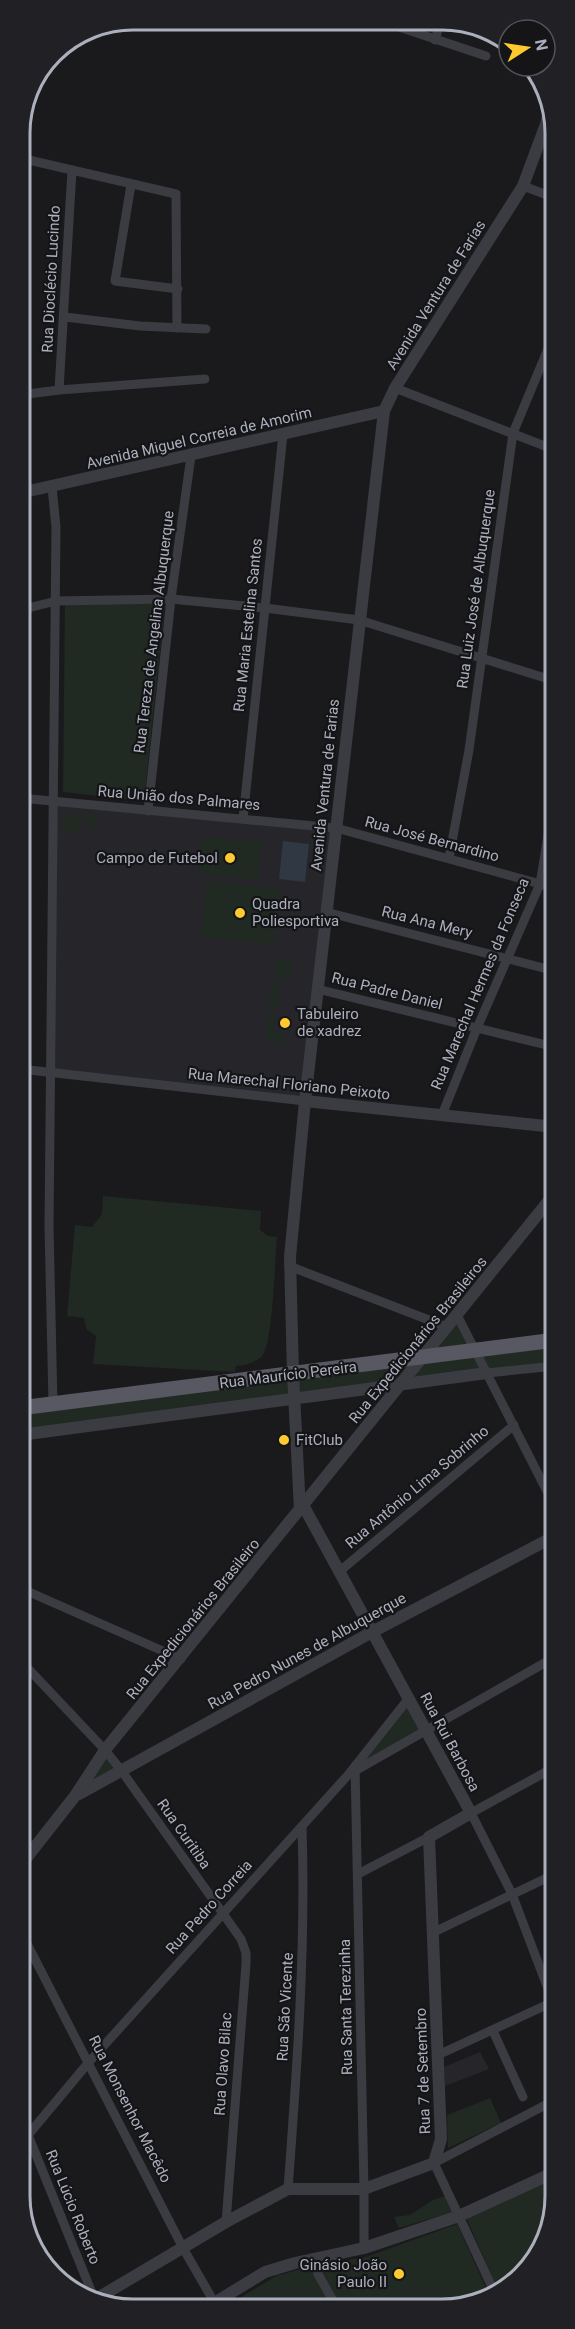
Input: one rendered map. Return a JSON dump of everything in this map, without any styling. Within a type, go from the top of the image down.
[{"type":"main road","name":"Rua Maurício Pereira","points":[[30,1407],[545,1341]]},
{"type":"street","points":[[407,30],[486,56]]},
{"type":"street","points":[[435,40],[438,30]]},
{"type":"street","name":"Avenida Ventura de Farias","points":[[302,1508],[289,1266],[317,989],[384,411],[395,387],[523,186],[545,128]]},
{"type":"street","points":[[30,160],[176,194],[177,328]]},
{"type":"street","name":"Rua Dioclécio Lucindo","points":[[59,390],[72,171]]},
{"type":"street","points":[[131,185],[115,281],[178,289]]},
{"type":"street","points":[[523,186],[545,194]]},
{"type":"street","points":[[65,317],[206,329]]},
{"type":"street","name":"Rua Luiz José de Albuquerque","points":[[449,858],[469,750],[513,433],[545,356]]},
{"type":"street","points":[[30,394],[205,379]]},
{"type":"street","points":[[395,387],[545,446]]},
{"type":"street","name":"Avenida Miguel Correia de Amorim","points":[[30,491],[384,411]]},
{"type":"street","name":"Rua Maria Estelina Santos","points":[[243,819],[283,434]]},
{"type":"street","name":"Rua Tereza de Angelina Albuquerque","points":[[148,811],[171,599],[191,456]]},
{"type":"street","points":[[52,487],[56,527],[50,1226],[53,1404]]},
{"type":"street","points":[[30,608],[56,601],[171,599],[359,620],[545,678]]},
{"type":"street","name":"Rua União dos Palmares","points":[[30,799],[336,828]]},
{"type":"street","name":"Rua José Bernardino","points":[[336,828],[545,885]]},
{"type":"street","name":"Rua Marechal Hermes da Fonseca","points":[[442,1115],[540,884],[545,854]]},
{"type":"street","name":"Rua Ana Mery","points":[[326,912],[545,969]]},
{"type":"street","name":"Rua Padre Daniel","points":[[317,989],[545,1045]]},
{"type":"street","name":"Rua Marechal Floriano Peixoto","points":[[30,1070],[545,1126]]},
{"type":"street","name":"Rua Expedicionários Brasileiros","points":[[302,1508],[545,1205]]},
{"type":"street","points":[[289,1266],[447,1327]]},
{"type":"street","points":[[457,1315],[545,1487]]},
{"type":"street","points":[[487,1373],[545,1367]]},
{"type":"street","name":"Rua Maurício Pereira","points":[[30,1435],[487,1373]]},
{"type":"street","name":"Rua Antônio Lima Sobrinho","points":[[340,1571],[514,1425]]},
{"type":"street","points":[[299,1473],[308,1484],[319,1486]]},
{"type":"street","name":"Rua Rui Barbosa","points":[[302,1508],[340,1571],[471,1813],[512,1894],[545,1978]]},
{"type":"street","name":"Rua Expedicionários Brasileiro","points":[[30,1853],[75,1796],[105,1750],[302,1508]]},
{"type":"street","name":"Rua Pedro Nunes de Albuquerque","points":[[75,1796],[372,1632],[545,1541]]},
{"type":"street","points":[[30,1592],[181,1659]]},
{"type":"street","points":[[352,1771],[545,1663]]},
{"type":"street","name":"Rua Curitiba","points":[[30,1671],[121,1770],[222,1915]]},
{"type":"street","name":"Rua Pedro Correia","points":[[30,2127],[352,1771],[409,1698]]},
{"type":"street","name":"Rua Santa Terezinha","points":[[352,1771],[358,1874],[364,2248]]},
{"type":"street","points":[[358,1874],[545,1772]]},
{"type":"street","name":"Rua São Vicente","points":[[288,2189],[302,1987],[304,1887],[302,1827]]},
{"type":"street","name":"Rua 7 de Setembro","points":[[429,1837],[441,2139],[434,2163]]},
{"type":"street","points":[[432,1933],[545,1879]]},
{"type":"street","name":"Rua Olavo Bilac","points":[[222,1915],[241,1939],[246,1953],[226,2222]]},
{"type":"street","name":"Rua Monsenhor Macêdo","points":[[30,1949],[207,2299]]},
{"type":"street","points":[[438,2055],[545,2005]]},
{"type":"street","points":[[493,2031],[523,2097]]},
{"type":"street","points":[[103,2294],[288,2189],[364,2189],[434,2163],[545,2105]]},
{"type":"street","name":"Rua Lúcio Roberto","points":[[30,2148],[91,2290]]},
{"type":"street","points":[[434,2163],[491,2286]]},
{"type":"street","points":[[220,2299],[265,2272],[364,2248],[459,2216],[545,2177]]},
{"type":"street","points":[[315,2259],[318,2274],[333,2299]]},
{"type":"shaded area","points":[[65,603],[165,604],[144,801],[63,792]]},
{"type":"shaded area","points":[[54,801],[336,828],[305,1101],[52,1073]]},
{"type":"shaded area","points":[[88,812],[94,812],[99,820],[97,826],[88,828],[83,823],[83,817]]},
{"type":"shaded area","points":[[71,814],[77,817],[80,823],[77,829],[71,832],[65,829],[62,823],[65,817]]},
{"type":"shaded area","name":"Campo de Futebol","points":[[202,836],[262,843],[258,880],[198,874]]},
{"type":"shaded area","name":"Quadra Poliesportiva","points":[[207,881],[280,889],[273,944],[201,937]]},
{"type":"shaded area","points":[[284,959],[291,962],[294,969],[291,976],[284,979],[277,976],[274,969],[277,962]]},
{"type":"shaded area","points":[[272,982],[279,983],[277,1008],[269,1007]]},
{"type":"shaded area","points":[[269,1014],[276,1014],[273,1031],[284,1033],[282,1044],[265,1043]]},
{"type":"shaded area","name":"Tabuleiro de xadrez","points":[[280,1016],[292,1017],[291,1029],[278,1028]]},
{"type":"shaded area","points":[[103,1196],[261,1211],[260,1230],[268,1236],[277,1237],[269,1335],[262,1356],[253,1362],[236,1366],[235,1372],[93,1364],[96,1336],[87,1330],[84,1318],[67,1316],[75,1225],[92,1227],[102,1214]]},
{"type":"shaded area","points":[[457,1315],[475,1350],[545,1341],[545,1367],[30,1434],[30,1407],[423,1357]]},
{"type":"shaded area","points":[[409,1698],[425,1730],[355,1771]]},
{"type":"shaded area","points":[[105,1750],[121,1770],[75,1796]]},
{"type":"shaded area","points":[[480,2052],[489,2069],[445,2086],[444,2067]]},
{"type":"shaded area","points":[[490,2098],[501,2123],[448,2148],[447,2115]]},
{"type":"shaded area","points":[[545,2180],[545,2203],[537,2235],[528,2253],[519,2264],[505,2278],[495,2284],[465,2215]]},
{"type":"shaded area","points":[[445,2196],[454,2212],[399,2228],[394,2217],[410,2215],[433,2200]]},
{"type":"shaded area","points":[[457,2224],[486,2288],[475,2294],[442,2299],[239,2299],[276,2276],[312,2266],[366,2257]]},
{"type":"water","points":[[283,841],[309,844],[305,882],[279,879]]},
{"type":"place","name":"Campo de Futebol","points":[[230,858]]},
{"type":"place","name":"Quadra Poliesportiva","points":[[240,913]]},
{"type":"place","name":"Tabuleiro de xadrez","points":[[285,1023]]},
{"type":"place","name":"FitClub","points":[[284,1440]]},
{"type":"place","name":"Ginásio João Paulo II","points":[[399,2274]]}]
